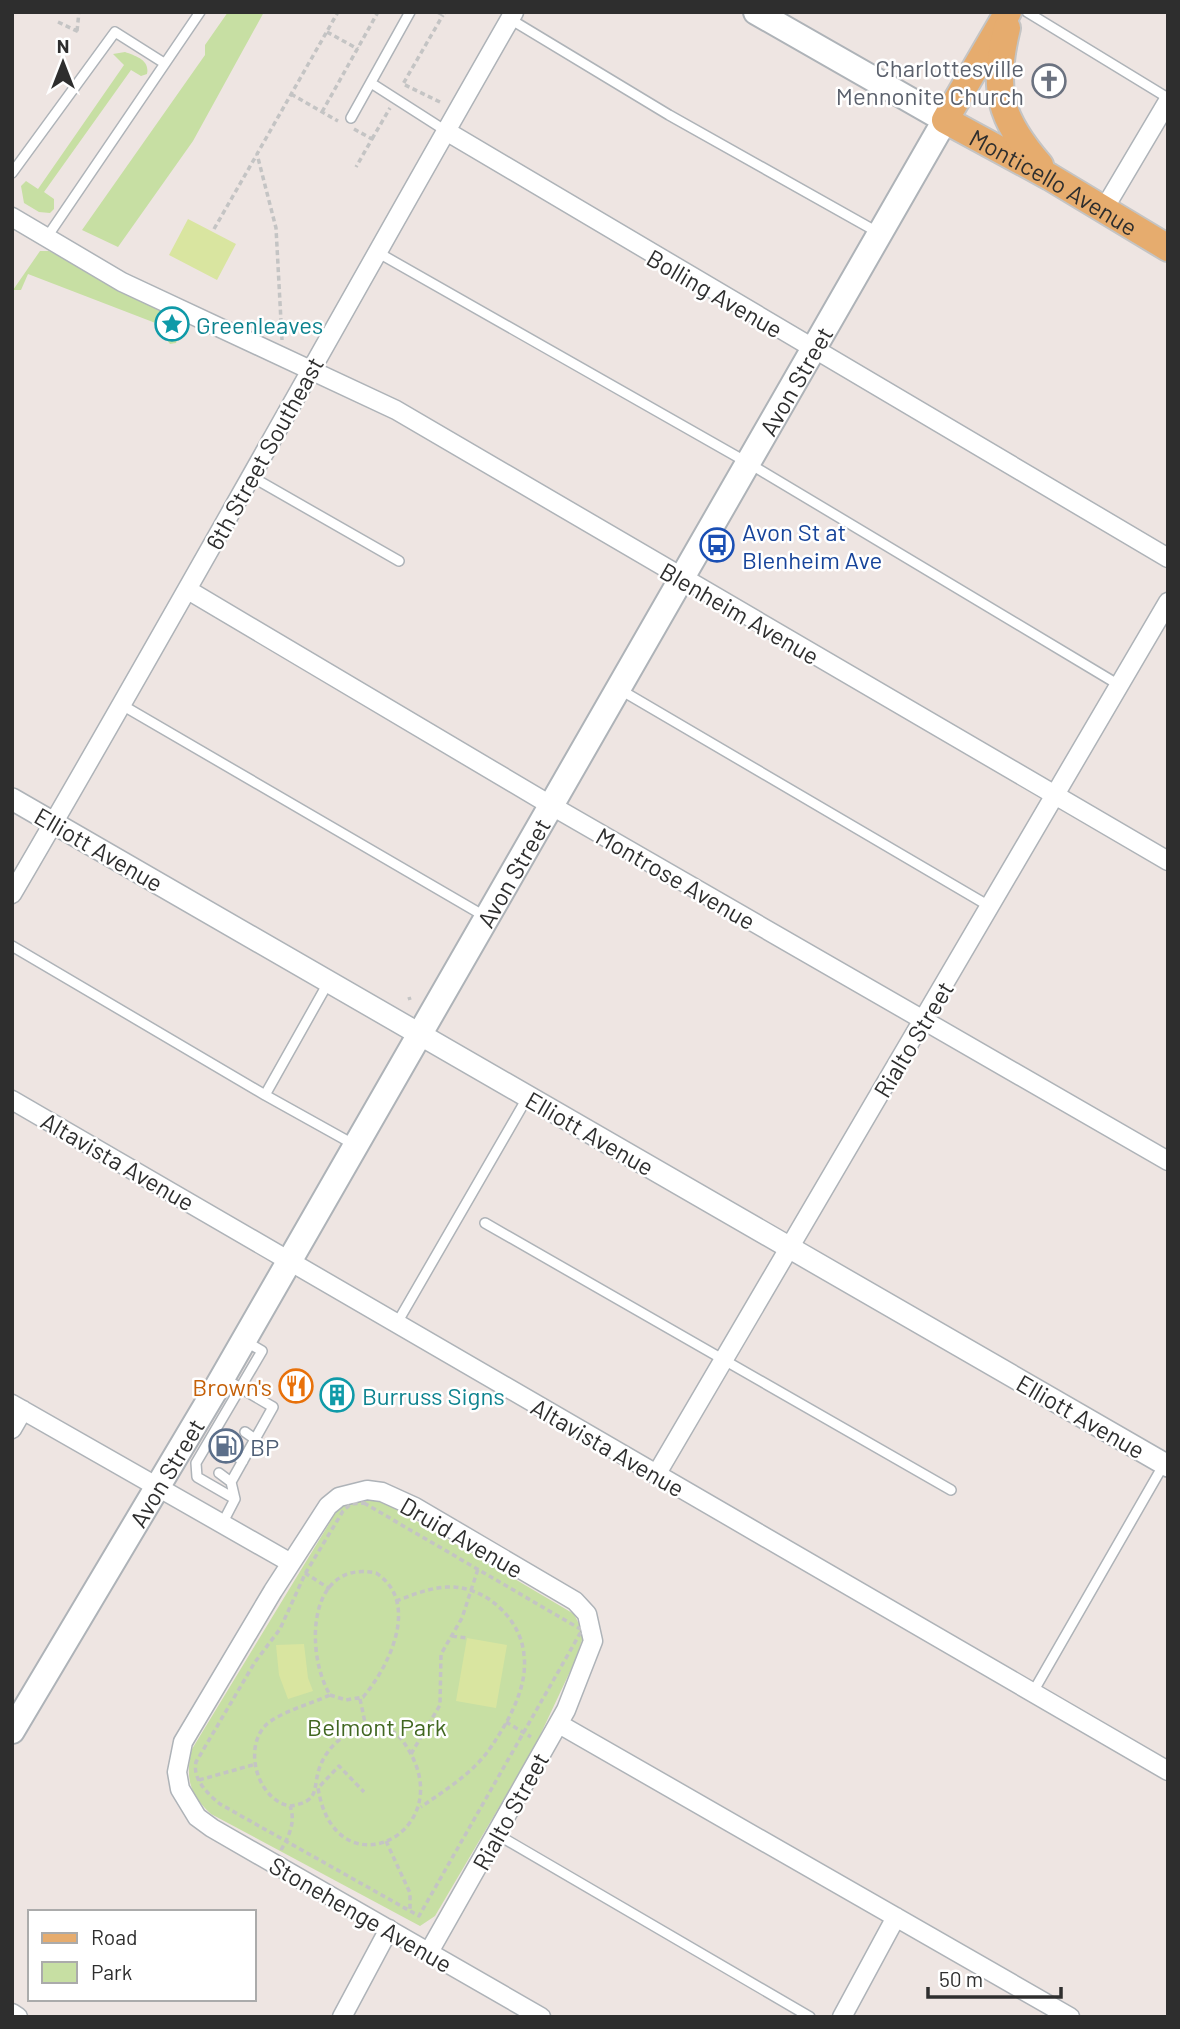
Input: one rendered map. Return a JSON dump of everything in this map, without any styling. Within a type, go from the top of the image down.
[{"type":"main road","name":"Monticello Avenue","points":[[756,12],[1051,177],[1168,248]]},
{"type":"main road","name":"Avon Street","points":[[12,1731],[157,1486],[232,1383],[244,1340],[1009,12]]},
{"type":"main road","points":[[1009,12],[999,59],[1002,107],[1020,142],[1051,177]]},
{"type":"street","name":"6th Street Southeast","points":[[12,894],[188,590],[512,16]]},
{"type":"street","points":[[1104,209],[1168,99]]},
{"type":"street","name":"Bolling Avenue","points":[[446,131],[1168,558]]},
{"type":"street","name":"Blenheim Avenue","points":[[12,218],[121,282],[311,368],[396,410],[681,579],[1168,861]]},
{"type":"street","name":"Montrose Avenue","points":[[188,590],[552,806],[1168,1161]]},
{"type":"street","name":"Rialto Street","points":[[656,1475],[1168,602]]},
{"type":"street","name":"Elliott Avenue","points":[[12,799],[418,1035],[1167,1463]]},
{"type":"street","name":"Altavista Avenue","points":[[12,1100],[1168,1771]]},
{"type":"street","points":[[12,1429],[18,1407],[298,1568]]},
{"type":"street","name":"Druid Avenue","points":[[298,1568],[328,1506],[339,1497],[368,1490],[382,1492],[415,1507],[575,1601],[587,1614],[592,1627],[593,1641],[584,1667]]},
{"type":"street","name":"Stonehenge Avenue","points":[[298,1568],[183,1742],[177,1772],[187,1804],[197,1817],[212,1828],[541,2017]]},
{"type":"street","name":"Rialto Street","points":[[429,1952],[559,1724],[584,1667]]},
{"type":"street","points":[[559,1724],[1070,2017]]},
{"type":"street","points":[[842,2017],[896,1917]]},
{"type":"street","points":[[342,2017],[389,1928]]},
{"type":"street","points":[[12,2013],[18,2017]]},
{"type":"lane","points":[[47,237],[200,12]]},
{"type":"lane","points":[[351,118],[410,12]]},
{"type":"lane","points":[[1027,12],[1168,99]]},
{"type":"lane","points":[[512,16],[668,116],[881,234]]},
{"type":"lane","points":[[12,173],[115,32],[164,64]]},
{"type":"lane","points":[[371,83],[446,131]]},
{"type":"lane","points":[[377,252],[750,464],[1119,685]]},
{"type":"lane","points":[[252,477],[399,561]]},
{"type":"lane","points":[[618,689],[989,906]]},
{"type":"lane","points":[[122,705],[487,918]]},
{"type":"lane","points":[[12,946],[355,1146]]},
{"type":"lane","points":[[265,1095],[328,983]]},
{"type":"lane","points":[[397,1323],[528,1098]]},
{"type":"lane","points":[[485,1223],[951,1490]]},
{"type":"lane","points":[[231,1482],[273,1407],[232,1383],[226,1420],[201,1461],[196,1463],[197,1477],[235,1499]]},
{"type":"lane","points":[[245,1432],[255,1439]]},
{"type":"lane","points":[[232,1453],[243,1461]]},
{"type":"lane","points":[[1033,1692],[1167,1463]]},
{"type":"lane","points":[[219,1473],[231,1482],[235,1499],[222,1524]]},
{"type":"lane","points":[[498,1835],[810,2017]]},
{"type":"path","points":[[58,22],[79,32],[79,12]]},
{"type":"path","points":[[214,229],[338,12]]},
{"type":"path","points":[[322,112],[379,12]]},
{"type":"path","points":[[437,12],[444,14],[403,84],[440,102]]},
{"type":"path","points":[[327,32],[358,49]]},
{"type":"path","points":[[372,139],[390,107],[402,114]]},
{"type":"path","points":[[257,155],[276,228],[283,356]]},
{"type":"path","points":[[357,1503],[381,1510],[582,1630],[419,1916],[220,1804],[199,1780],[195,1771],[196,1762],[255,1662],[280,1629],[298,1568],[343,1511],[357,1503]]},
{"type":"path","points":[[298,1568],[330,1589]]},
{"type":"path","points":[[411,1754],[440,1705],[442,1694],[439,1662],[471,1591],[478,1568]]},
{"type":"path","points":[[330,1695],[318,1673],[313,1636],[322,1602],[330,1589],[348,1573],[376,1573],[391,1586],[396,1601],[397,1633],[379,1679],[360,1699],[346,1700],[330,1695],[272,1720],[263,1728],[256,1747],[256,1764],[263,1789],[270,1799],[290,1806],[310,1798],[339,1766],[364,1792]]},
{"type":"path","points":[[396,1601],[435,1588],[471,1591],[498,1606],[513,1623],[522,1641],[525,1656],[523,1680],[506,1722],[493,1745],[475,1767],[420,1808],[401,1832],[386,1841],[357,1844],[340,1837],[326,1819],[318,1788],[320,1765],[328,1752],[345,1736],[366,1728],[393,1730],[411,1754],[423,1788],[420,1808]]},
{"type":"path","points":[[452,1636],[467,1638]]},
{"type":"path","points":[[360,1699],[366,1728]]},
{"type":"path","points":[[506,1722],[539,1741]]},
{"type":"path","points":[[199,1780],[256,1764]]},
{"type":"path","points":[[279,1852],[286,1841],[292,1819],[290,1806]]},
{"type":"path","points":[[386,1841],[410,1893],[410,1910]]},
{"type":"path","points":[[411,1924],[416,1914]]},
{"type":"green space","points":[[228,12],[264,12],[193,141],[118,247],[82,230],[205,55],[205,45]]},
{"type":"green space","points":[[125,52],[144,62],[147,74],[141,76],[131,70],[44,192],[54,199],[54,209],[50,213],[39,212],[24,203],[21,186],[26,181],[38,189],[124,65],[113,54]]},
{"type":"green space","points":[[188,219],[236,244],[217,280],[169,255]]},
{"type":"green space","points":[[40,251],[49,251],[178,315],[183,323],[176,343],[170,344],[167,340],[171,329],[28,274],[21,290],[13,290]]},
{"type":"green space","name":"Belmont Park","points":[[351,1497],[379,1499],[391,1506],[574,1614],[584,1634],[575,1661],[535,1746],[435,1916],[420,1926],[211,1814],[193,1792],[189,1777],[192,1749],[338,1509]]},
{"type":"green space","points":[[467,1638],[507,1645],[496,1708],[456,1701]]},
{"type":"green space","points":[[304,1644],[308,1678],[313,1691],[288,1699],[279,1675],[276,1645]]},
{"type":"place","name":"Charlottesville Mennonite Church","points":[[1049,81]]},
{"type":"place","name":"Greenleaves","points":[[172,324]]},
{"type":"place","name":"Avon St at Blenheim Ave","points":[[717,545]]},
{"type":"place","name":"Brown's","points":[[296,1386]]},
{"type":"place","name":"Burruss Signs","points":[[337,1395]]},
{"type":"place","name":"BP","points":[[226,1446]]}]
